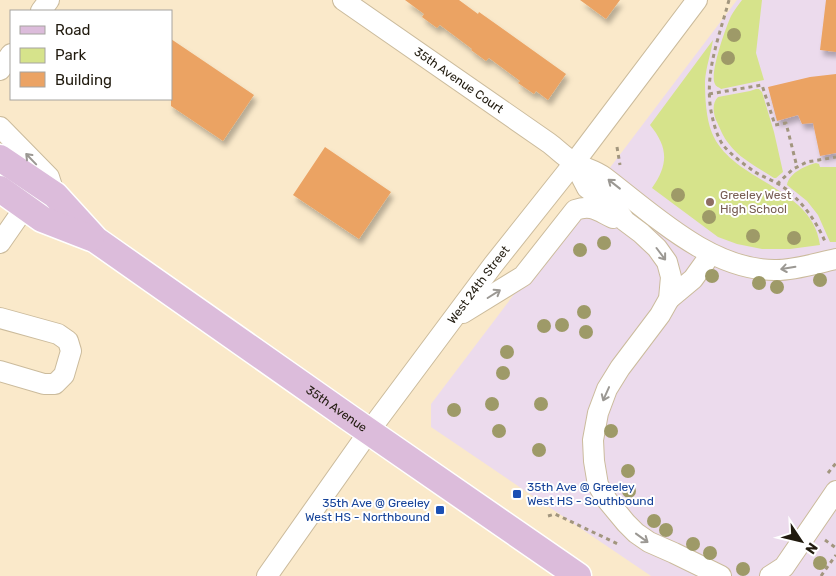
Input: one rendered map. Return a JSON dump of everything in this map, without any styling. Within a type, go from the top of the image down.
[{"type":"main road","name":"35th Avenue","points":[[0,158],[55,195],[96,240],[578,576]]},
{"type":"main road","name":"35th Avenue","points":[[0,189],[42,219],[96,240]]},
{"type":"street","name":"35th Avenue Court","points":[[343,0],[549,143],[574,163]]},
{"type":"street","name":"West 24th Street","points":[[267,576],[369,431],[510,243],[574,163],[697,0]]},
{"type":"street","points":[[0,70],[10,55]]},
{"type":"street","points":[[0,127],[49,178],[55,195]]},
{"type":"street","points":[[574,163],[587,188],[617,210],[625,221],[657,248],[667,262],[671,277],[669,299]]},
{"type":"street","points":[[574,163],[598,172],[677,233],[710,254],[744,266],[778,270],[810,265],[832,253]]},
{"type":"street","points":[[0,243],[25,207]]},
{"type":"street","points":[[452,320],[523,276],[575,210],[585,207],[594,208],[612,218],[625,221]]},
{"type":"street","points":[[710,254],[693,279],[669,299],[660,315],[620,368],[607,389],[598,413],[593,440],[598,485],[607,500],[626,523],[649,542],[721,576]]},
{"type":"street","points":[[0,318],[58,334],[68,341],[71,351],[64,375],[55,384],[44,384],[0,371]]},
{"type":"street","points":[[778,573],[836,491]]},
{"type":"path","points":[[729,0],[711,64],[709,94],[715,129],[723,145],[736,157],[755,172],[785,189],[798,200],[814,220],[832,253]]},
{"type":"path","points":[[709,94],[762,85],[775,124],[786,123],[797,167]]},
{"type":"path","points":[[617,148],[622,168]]},
{"type":"path","points":[[777,184],[806,162],[836,157]]},
{"type":"path","points":[[548,516],[555,514],[625,547]]},
{"type":"path","points":[[825,540],[836,548]]},
{"type":"path","points":[[821,576],[836,555]]},
{"type":"shaded area","name":"Greeley West High School","points":[[737,0],[836,0],[836,576],[651,576],[431,427],[431,404]]},
{"type":"green space","points":[[742,0],[762,0],[756,53],[764,80],[721,89],[715,85],[714,71],[716,61],[731,16]]},
{"type":"green space","points":[[713,40],[705,81],[707,114],[712,133],[722,149],[736,163],[788,197],[803,210],[814,225],[820,245],[790,249],[762,249],[737,244],[718,237],[652,188],[658,179],[664,163],[664,156],[660,141],[650,125]]},
{"type":"green space","points":[[756,89],[762,92],[783,172],[776,178],[750,163],[733,149],[723,135],[714,114],[714,105],[718,97]]},
{"type":"green space","points":[[816,163],[820,167],[836,167],[836,242],[830,242],[818,215],[807,201],[787,185],[794,174]]},
{"type":"building","points":[[405,0],[459,0],[478,14],[479,12],[566,74],[548,100],[536,91],[534,94],[489,58],[486,61],[440,25],[437,28],[422,17],[424,14]]},
{"type":"building","points":[[580,0],[620,0],[606,19]]},
{"type":"building","points":[[826,0],[836,0],[836,52],[820,50]]},
{"type":"building","points":[[172,40],[254,95],[223,141],[171,106]]},
{"type":"building","points":[[836,74],[836,153],[820,156],[813,123],[802,124],[798,115],[777,121],[768,87],[810,77]]},
{"type":"building","points":[[325,147],[391,192],[359,239],[293,195]]},
{"type":"place","name":"Greeley West High School","points":[[710,202]]},
{"type":"place","name":"35th Ave @ Greeley West HS - Southbound","points":[[517,494]]},
{"type":"place","name":"35th Ave @ Greeley West HS - Northbound","points":[[440,510]]}]
